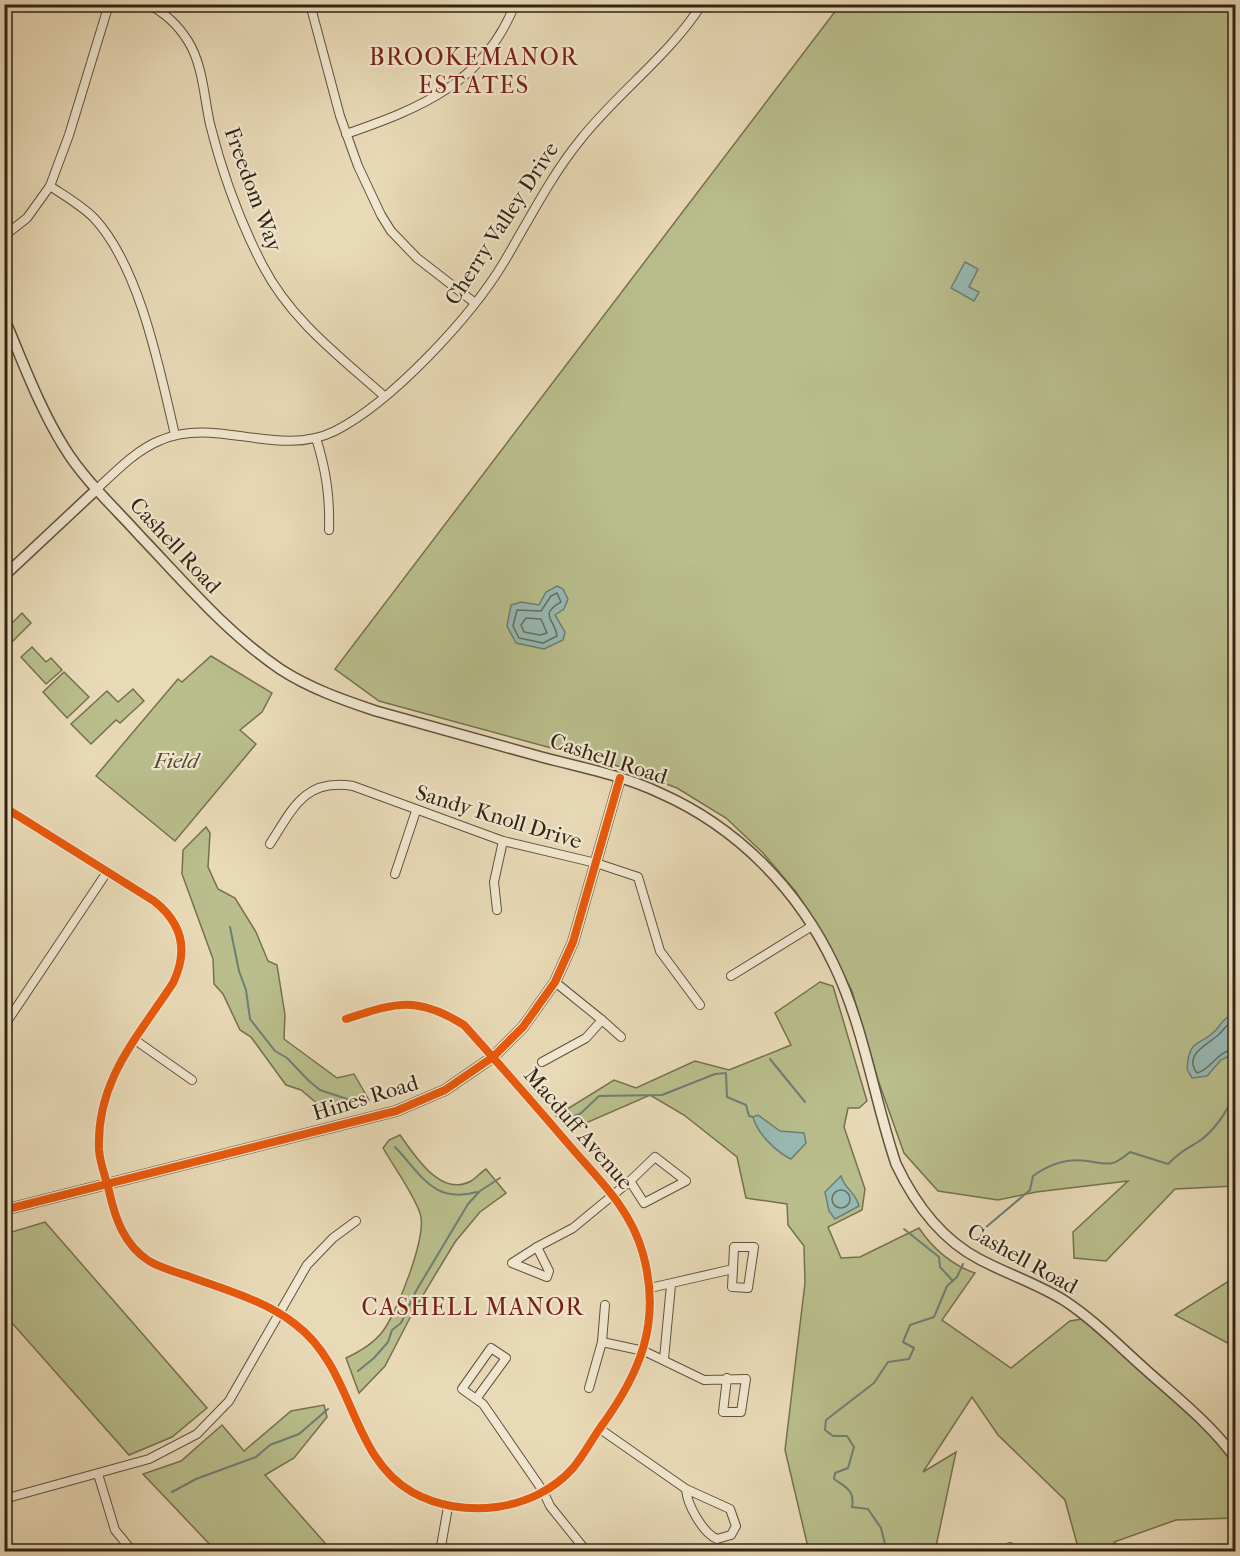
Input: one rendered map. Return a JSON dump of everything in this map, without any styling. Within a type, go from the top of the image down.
[{"type":"street","points":[[4,236],[27,218],[50,186],[69,135],[109,4]]},
{"type":"street","name":"Freedom Way","points":[[147,4],[172,21],[188,41],[197,61],[224,170],[264,267],[287,303],[310,330],[384,396]]},
{"type":"street","points":[[310,4],[346,134],[372,199],[391,231],[417,258],[475,303]]},
{"type":"street","points":[[346,134],[423,104],[463,77],[489,54],[505,31],[515,4]]},
{"type":"street","name":"Cherry Valley Drive","points":[[4,576],[97,489],[143,450],[176,435],[210,434],[281,443],[316,438],[348,423],[384,396],[434,350],[475,303],[503,263],[535,205],[566,158],[598,120],[679,38],[702,4]]},
{"type":"street","points":[[50,186],[93,217],[119,256],[150,332],[176,435]]},
{"type":"street","name":"Cashell Road","points":[[4,318],[46,416],[66,450],[97,489],[241,640],[282,669],[332,695],[376,711],[620,778],[660,793],[709,819],[736,840],[790,892],[834,965],[849,1003],[896,1164],[907,1187],[931,1220],[948,1238],[977,1258],[1063,1300],[1088,1318],[1212,1429],[1236,1459]]},
{"type":"street","points":[[316,438],[328,476],[330,498],[328,530]]},
{"type":"street","name":"Hines Road","points":[[4,1210],[396,1112],[445,1090],[493,1057],[523,1027],[555,982],[573,942],[620,778]]},
{"type":"street","name":"Sandy Knoll Drive","points":[[270,843],[298,801],[323,785],[337,783],[353,786],[503,841],[596,863],[638,877],[660,951],[700,1005]]},
{"type":"street","name":"Macduff Avenue","points":[[4,807],[167,911],[178,928],[182,941],[181,966],[112,1076],[100,1110],[99,1149],[107,1184],[122,1232],[134,1249],[148,1260],[280,1313],[308,1334],[327,1355],[364,1438],[384,1468],[411,1492],[448,1507],[495,1507],[524,1500],[543,1491],[571,1470],[628,1388],[644,1351],[649,1322],[650,1288],[635,1230],[612,1193],[464,1025],[433,1008],[396,1003],[346,1019]]},
{"type":"street","points":[[395,874],[416,811]]},
{"type":"street","points":[[497,910],[494,882],[503,841]]},
{"type":"street","points":[[4,1026],[107,872]]},
{"type":"street","points":[[731,976],[812,926]]},
{"type":"street","points":[[555,982],[621,1036]]},
{"type":"street","points":[[543,1062],[586,1038],[602,1020]]},
{"type":"street","points":[[135,1040],[192,1080]]},
{"type":"street","points":[[537,1247],[549,1271],[547,1277],[512,1263],[537,1247],[573,1228],[655,1157],[686,1181],[644,1203],[630,1180]]},
{"type":"street","points":[[4,1499],[149,1459],[196,1434],[229,1401],[307,1265],[333,1238],[356,1221]]},
{"type":"street","points":[[734,1247],[754,1248],[748,1288],[732,1287],[733,1269],[734,1247]]},
{"type":"street","points":[[650,1288],[733,1269]]},
{"type":"street","points":[[663,1359],[670,1285]]},
{"type":"street","points":[[589,1388],[602,1342],[605,1305]]},
{"type":"street","points":[[602,1342],[644,1351],[704,1380],[726,1378],[746,1379],[741,1412],[723,1412],[726,1378]]},
{"type":"street","points":[[476,1399],[506,1358],[491,1348],[462,1389],[476,1399],[483,1404],[543,1491],[550,1506],[587,1551]]},
{"type":"street","points":[[600,1429],[686,1489],[730,1509],[736,1526],[731,1535],[717,1539],[708,1534],[688,1501],[686,1489]]},
{"type":"street","points":[[98,1474],[115,1530],[133,1551]]},
{"type":"street","points":[[440,1551],[448,1507]]},
{"type":"green space","points":[[840,5],[1235,5],[1235,1186],[1175,1189],[1106,1261],[1074,1258],[1073,1232],[1128,1181],[1036,1192],[998,1200],[938,1191],[904,1153],[878,1080],[852,991],[821,931],[796,892],[763,853],[726,818],[677,788],[621,767],[379,701],[335,669]]},
{"type":"green space","points":[[22,613],[31,623],[12,642],[5,635],[5,630]]},
{"type":"green space","points":[[32,647],[46,662],[51,658],[62,670],[46,684],[21,657]]},
{"type":"green space","name":"Field","points":[[211,656],[272,693],[262,712],[240,730],[256,744],[175,841],[96,776],[178,679],[182,682]]},
{"type":"green space","points":[[64,672],[89,697],[67,718],[43,692]]},
{"type":"green space","points":[[133,689],[144,701],[120,723],[116,720],[91,744],[71,724],[107,691],[118,702]]},
{"type":"green space","points":[[206,827],[210,833],[208,867],[218,889],[235,898],[256,932],[268,961],[277,965],[285,1015],[284,1039],[337,1078],[354,1074],[369,1100],[331,1115],[301,1090],[286,1085],[251,1037],[240,1030],[223,994],[214,984],[213,959],[182,874],[183,850]]},
{"type":"green space","points":[[820,982],[833,986],[867,1101],[859,1108],[848,1108],[844,1127],[865,1189],[862,1210],[828,1227],[841,1258],[860,1257],[919,1228],[944,1255],[959,1266],[975,1273],[942,1320],[1011,1368],[1070,1321],[1088,1318],[1212,1429],[1235,1459],[1235,1518],[1176,1520],[1114,1542],[1123,1551],[1079,1551],[1065,1500],[998,1435],[972,1397],[923,1472],[956,1452],[935,1551],[800,1551],[807,1543],[785,1450],[805,1283],[804,1246],[788,1225],[787,1204],[746,1198],[737,1157],[684,1115],[650,1095],[577,1127],[556,1116],[614,1080],[636,1088],[695,1061],[729,1070],[791,1045],[775,1013]]},
{"type":"green space","points":[[400,1135],[420,1162],[439,1179],[449,1184],[460,1185],[471,1181],[486,1169],[506,1193],[480,1212],[455,1242],[414,1310],[385,1366],[359,1393],[346,1358],[361,1350],[383,1331],[403,1291],[420,1238],[420,1213],[417,1205],[383,1148],[389,1140]]},
{"type":"green space","points":[[45,1222],[207,1408],[172,1437],[129,1455],[5,1315],[5,1234]]},
{"type":"green space","points":[[1235,1277],[1235,1347],[1175,1315]]},
{"type":"green space","points":[[324,1405],[327,1417],[294,1458],[265,1475],[332,1551],[216,1551],[143,1474],[181,1461],[222,1425],[244,1451],[291,1411]]},
{"type":"water","points":[[965,262],[978,269],[969,287],[979,292],[974,301],[951,288]]},
{"type":"water","points":[[557,586],[563,589],[568,599],[564,609],[555,615],[565,632],[563,640],[544,649],[516,643],[507,626],[511,605],[521,602],[539,605],[546,592]]},
{"type":"water","points":[[1229,1016],[1235,1016],[1235,1053],[1221,1060],[1207,1076],[1192,1078],[1187,1069],[1190,1052],[1196,1044],[1216,1030]]},
{"type":"water","points":[[758,1115],[780,1131],[804,1133],[806,1143],[791,1159],[785,1156],[773,1147],[755,1123],[753,1117]]},
{"type":"water","points":[[841,1176],[859,1206],[835,1219],[829,1211],[825,1192]]},
{"type":"waterway","points":[[230,927],[239,971],[246,990],[250,1019],[275,1051],[287,1058],[309,1081],[320,1090],[347,1099]]},
{"type":"waterway","points":[[770,1059],[805,1102]]},
{"type":"waterway","points":[[571,1117],[580,1114],[599,1096],[662,1095],[715,1074],[726,1073],[727,1097],[746,1105],[749,1116],[753,1117]]},
{"type":"waterway","points":[[977,1242],[985,1228],[1030,1190],[1033,1176],[1039,1172],[1058,1163],[1080,1160],[1110,1164],[1130,1152],[1168,1164],[1210,1132],[1236,1092]]},
{"type":"waterway","points":[[395,1147],[421,1177],[439,1190],[462,1195],[477,1192]]},
{"type":"waterway","points":[[358,1371],[374,1358],[388,1342],[392,1330],[401,1323],[416,1291],[468,1204],[480,1191],[500,1178]]},
{"type":"waterway","points":[[904,1229],[939,1257],[940,1267],[953,1281]]},
{"type":"waterway","points":[[887,1552],[881,1528],[868,1509],[852,1507],[851,1493],[834,1479],[835,1473],[848,1468],[854,1447],[847,1436],[833,1436],[825,1430],[826,1420],[874,1383],[888,1362],[909,1359],[914,1348],[903,1342],[910,1325],[934,1317],[947,1286],[957,1277],[963,1264]]},
{"type":"waterway","points":[[172,1492],[196,1479],[256,1457],[270,1445],[299,1434],[328,1409]]},
{"type":"cycle path","points":[[4,1210],[396,1111],[445,1090],[493,1057],[523,1027],[555,982],[573,942],[620,778]]},
{"type":"cycle path","points":[[4,807],[154,901],[171,918],[180,938],[181,959],[173,983],[121,1061],[104,1103],[100,1125],[101,1160],[114,1211],[127,1239],[140,1255],[149,1261],[257,1302],[295,1324],[315,1343],[330,1364],[363,1435],[376,1457],[391,1476],[412,1492],[432,1501],[453,1506],[497,1507],[518,1502],[557,1483],[573,1468],[614,1408],[636,1367],[644,1346],[650,1302],[648,1279],[638,1238],[631,1223],[603,1183],[464,1025],[432,1009],[406,1005],[379,1009],[346,1019]]},
{"type":"district","name":"BROOKEMANOR ESTATES","points":[[474,71]]},
{"type":"district","name":"CASHELL MANOR","points":[[473,1307]]}]
